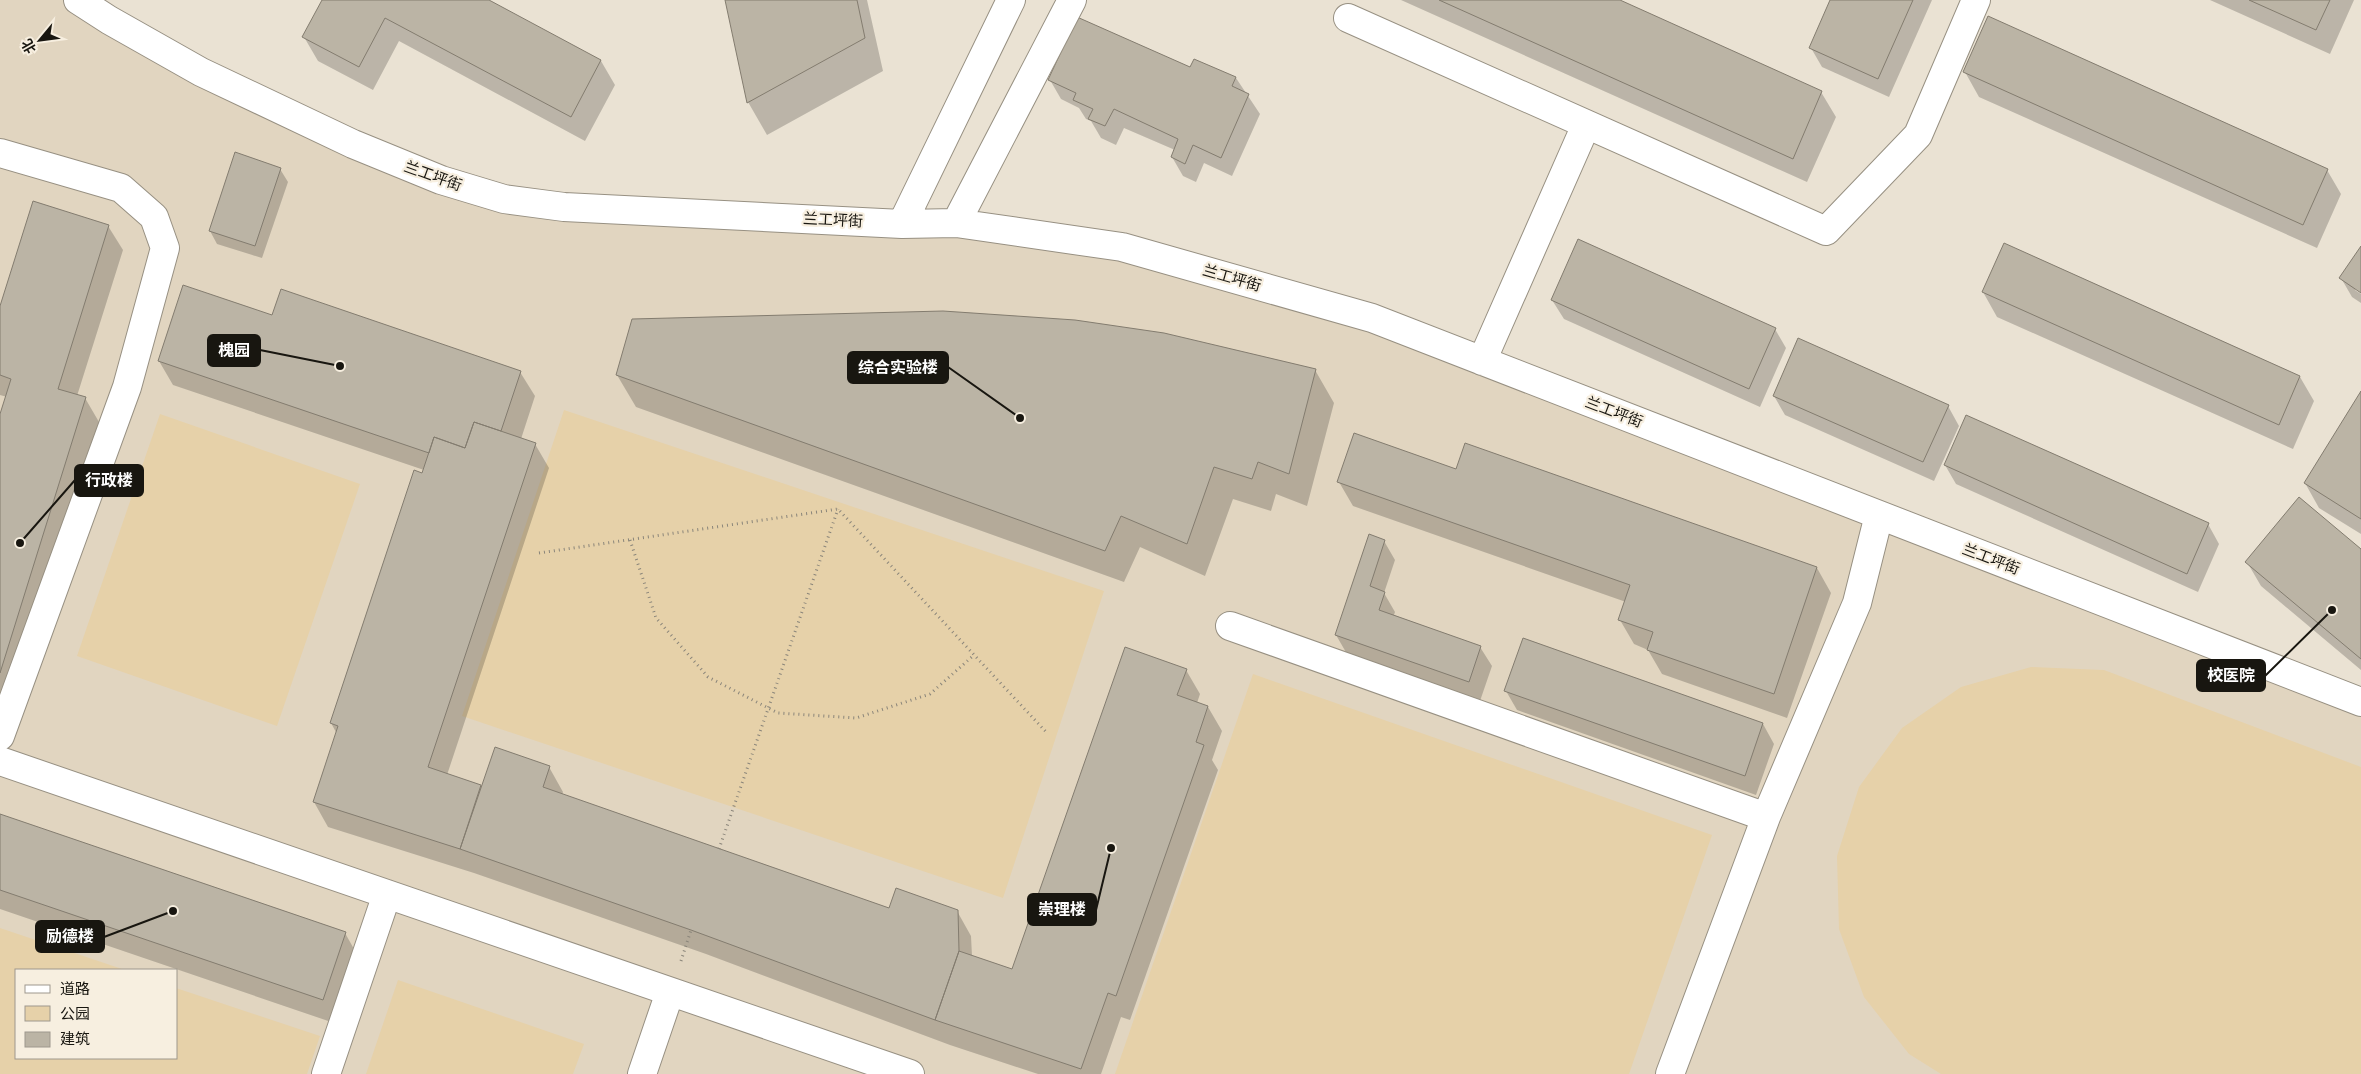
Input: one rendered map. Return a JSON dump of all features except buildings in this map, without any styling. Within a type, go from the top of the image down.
[{"type":"street","name":"兰工坪街","points":[[78,0],[109,20],[202,72],[353,144],[441,180],[504,199],[564,207],[902,224],[956,223],[1122,247],[1372,318],[2361,702]]},
{"type":"street","points":[[902,224],[1011,0]]},
{"type":"street","points":[[956,223],[1072,0]]},
{"type":"street","points":[[1348,18],[1826,231],[1918,135],[1976,0]]},
{"type":"street","points":[[1482,360],[1586,125]]},
{"type":"street","points":[[0,153],[121,188],[154,217],[165,248],[127,387],[0,736]]},
{"type":"street","points":[[1670,1074],[1766,817],[1857,603],[1879,515]]},
{"type":"street","points":[[1230,626],[1766,817]]},
{"type":"street","points":[[0,762],[910,1074]]},
{"type":"street","points":[[326,1074],[387,894]]},
{"type":"street","points":[[642,1074],[670,992]]},
{"type":"path","points":[[539,553],[838,509]]},
{"type":"path","points":[[838,509],[1048,734]]},
{"type":"path","points":[[720,849],[838,509]]},
{"type":"path","points":[[630,540],[656,618],[708,678],[778,713],[856,718],[930,694],[974,655]]},
{"type":"shaded area","points":[[0,0],[78,0],[109,20],[504,199],[956,223],[1372,318],[2361,702],[2361,1074],[0,1074]]},
{"type":"green space","points":[[564,410],[1104,591],[1003,898],[462,716]]},
{"type":"green space","points":[[160,414],[360,484],[277,726],[77,656]]},
{"type":"green space","points":[[2031,667],[2104,670],[2361,767],[2361,1074],[1941,1074],[1909,1054],[1864,997],[1839,929],[1837,856],[1859,787],[1902,728],[1961,687]]},
{"type":"green space","points":[[1253,674],[1712,835],[1629,1074],[1115,1074]]},
{"type":"green space","points":[[0,928],[122,969],[15,969],[15,1059],[178,1059],[178,989],[320,1036],[307,1074],[0,1074]]},
{"type":"green space","points":[[398,980],[584,1044],[573,1074],[366,1074]]},
{"type":"place","name":"槐园","points":[[340,366]]},
{"type":"place","name":"综合实验楼","points":[[1020,418]]},
{"type":"place","name":"行政楼","points":[[20,543]]},
{"type":"place","name":"校医院","points":[[2332,610]]},
{"type":"place","name":"崇理楼","points":[[1111,848]]},
{"type":"place","name":"励德楼","points":[[173,911]]}]
